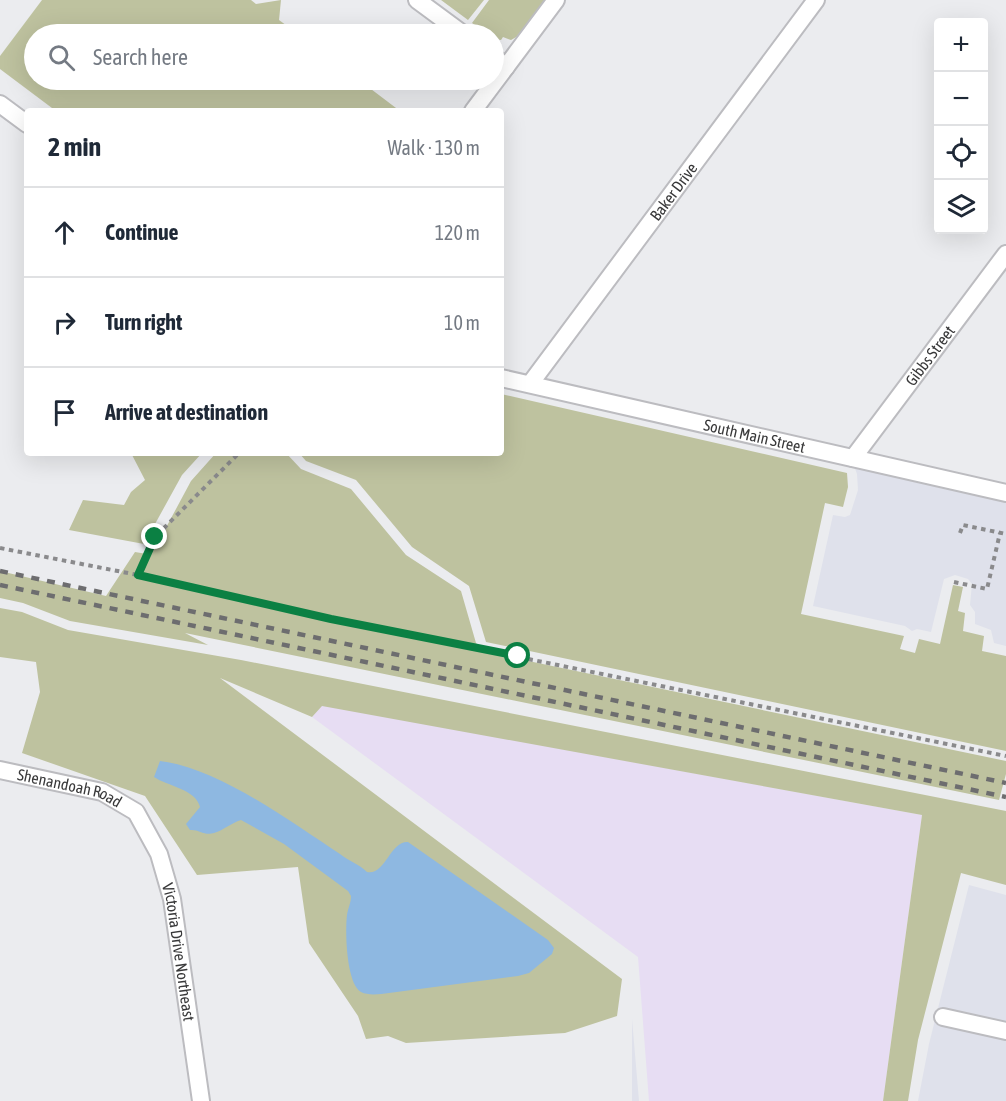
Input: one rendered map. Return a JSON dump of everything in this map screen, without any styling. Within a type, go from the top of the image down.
[{"type":"street","points":[[417,0],[449,24]]},
{"type":"street","points":[[504,58],[556,0]]},
{"type":"street","name":"Baker Drive","points":[[530,384],[816,0]]},
{"type":"street","points":[[475,108],[485,90]]},
{"type":"street","points":[[0,104],[24,122]]},
{"type":"street","name":"Gibbs Street","points":[[854,458],[1006,254]]},
{"type":"street","name":"South Main Street","points":[[504,379],[1006,493]]},
{"type":"street","name":"Shenandoah Road","points":[[0,770],[102,792],[136,812]]},
{"type":"street","name":"Victoria Drive Northeast","points":[[136,812],[159,854],[172,899],[201,1101]]},
{"type":"street","points":[[944,1017],[1006,1031]]},
{"type":"path","points":[[138,575],[155,537],[236,456]]},
{"type":"path","points":[[960,533],[963,525],[1006,534]]},
{"type":"path","points":[[954,582],[987,589],[1000,533]]},
{"type":"path","points":[[0,548],[138,575],[331,619],[1006,756]]},
{"type":"shaded area","points":[[832,448],[1006,484],[1006,646],[994,643],[991,630],[975,624],[975,612],[970,605],[972,584],[968,579],[955,575],[944,579],[931,632],[917,629],[912,631],[905,626],[813,606],[833,515],[845,517],[850,515],[858,490],[854,466]]},
{"type":"shaded area","points":[[322,705],[922,815],[883,1101],[649,1101],[638,957],[312,717]]},
{"type":"shaded area","points":[[969,885],[1006,895],[1006,1101],[918,1101],[929,1044]]},
{"type":"shaded area","points":[[632,1019],[639,1101],[632,1101]]},
{"type":"green space","points":[[42,0],[251,0],[256,4],[281,0],[279,20],[284,24],[24,24]]},
{"type":"green space","points":[[441,0],[484,0],[468,20]]},
{"type":"green space","points":[[489,0],[545,0],[518,36],[511,40],[504,37],[504,24],[472,23]]},
{"type":"green space","points":[[24,24],[24,87],[0,69],[0,56]]},
{"type":"green space","points":[[28,90],[372,90],[396,108],[52,108]]},
{"type":"green space","points":[[504,395],[847,473],[848,487],[843,507],[825,503],[801,614],[904,636],[900,649],[915,653],[919,639],[940,644],[953,585],[963,587],[958,611],[965,613],[963,631],[984,636],[982,651],[1006,656],[1006,751],[486,642],[469,586],[412,547],[356,480],[306,461],[302,456],[504,456]]},
{"type":"green space","points":[[133,456],[199,456],[182,475],[144,544],[69,530],[83,500],[124,505],[131,492],[145,480]]},
{"type":"green space","points":[[213,456],[289,456],[301,469],[351,489],[406,555],[461,591],[476,643],[485,652],[1006,761],[1006,774],[999,800],[185,633],[208,645],[70,621],[23,603],[0,598],[0,571],[106,596],[135,552],[147,554],[154,550],[191,481]]},
{"type":"green space","points":[[0,608],[22,612],[68,630],[241,660],[1006,811],[1006,885],[961,873],[918,1040],[908,1101],[883,1101],[922,815],[322,706],[312,717],[220,678],[622,979],[617,1016],[565,1033],[406,1043],[388,1036],[366,1039],[358,1016],[309,943],[298,867],[197,875],[145,796],[22,753],[40,692],[36,662],[0,657]]},
{"type":"water","points":[[160,761],[183,766],[230,785],[277,812],[367,872],[378,869],[397,847],[408,842],[548,940],[554,948],[552,954],[529,973],[518,976],[382,994],[361,992],[356,987],[349,968],[346,922],[351,896],[348,891],[284,844],[241,820],[214,833],[207,834],[190,830],[186,824],[200,807],[193,796],[187,792],[154,777]]},
{"type":"railway","points":[[0,571],[1006,783]]},
{"type":"railway","points":[[0,585],[1006,797]]},
{"type":"route","points":[[155,537],[138,575],[331,619],[518,656]]}]
